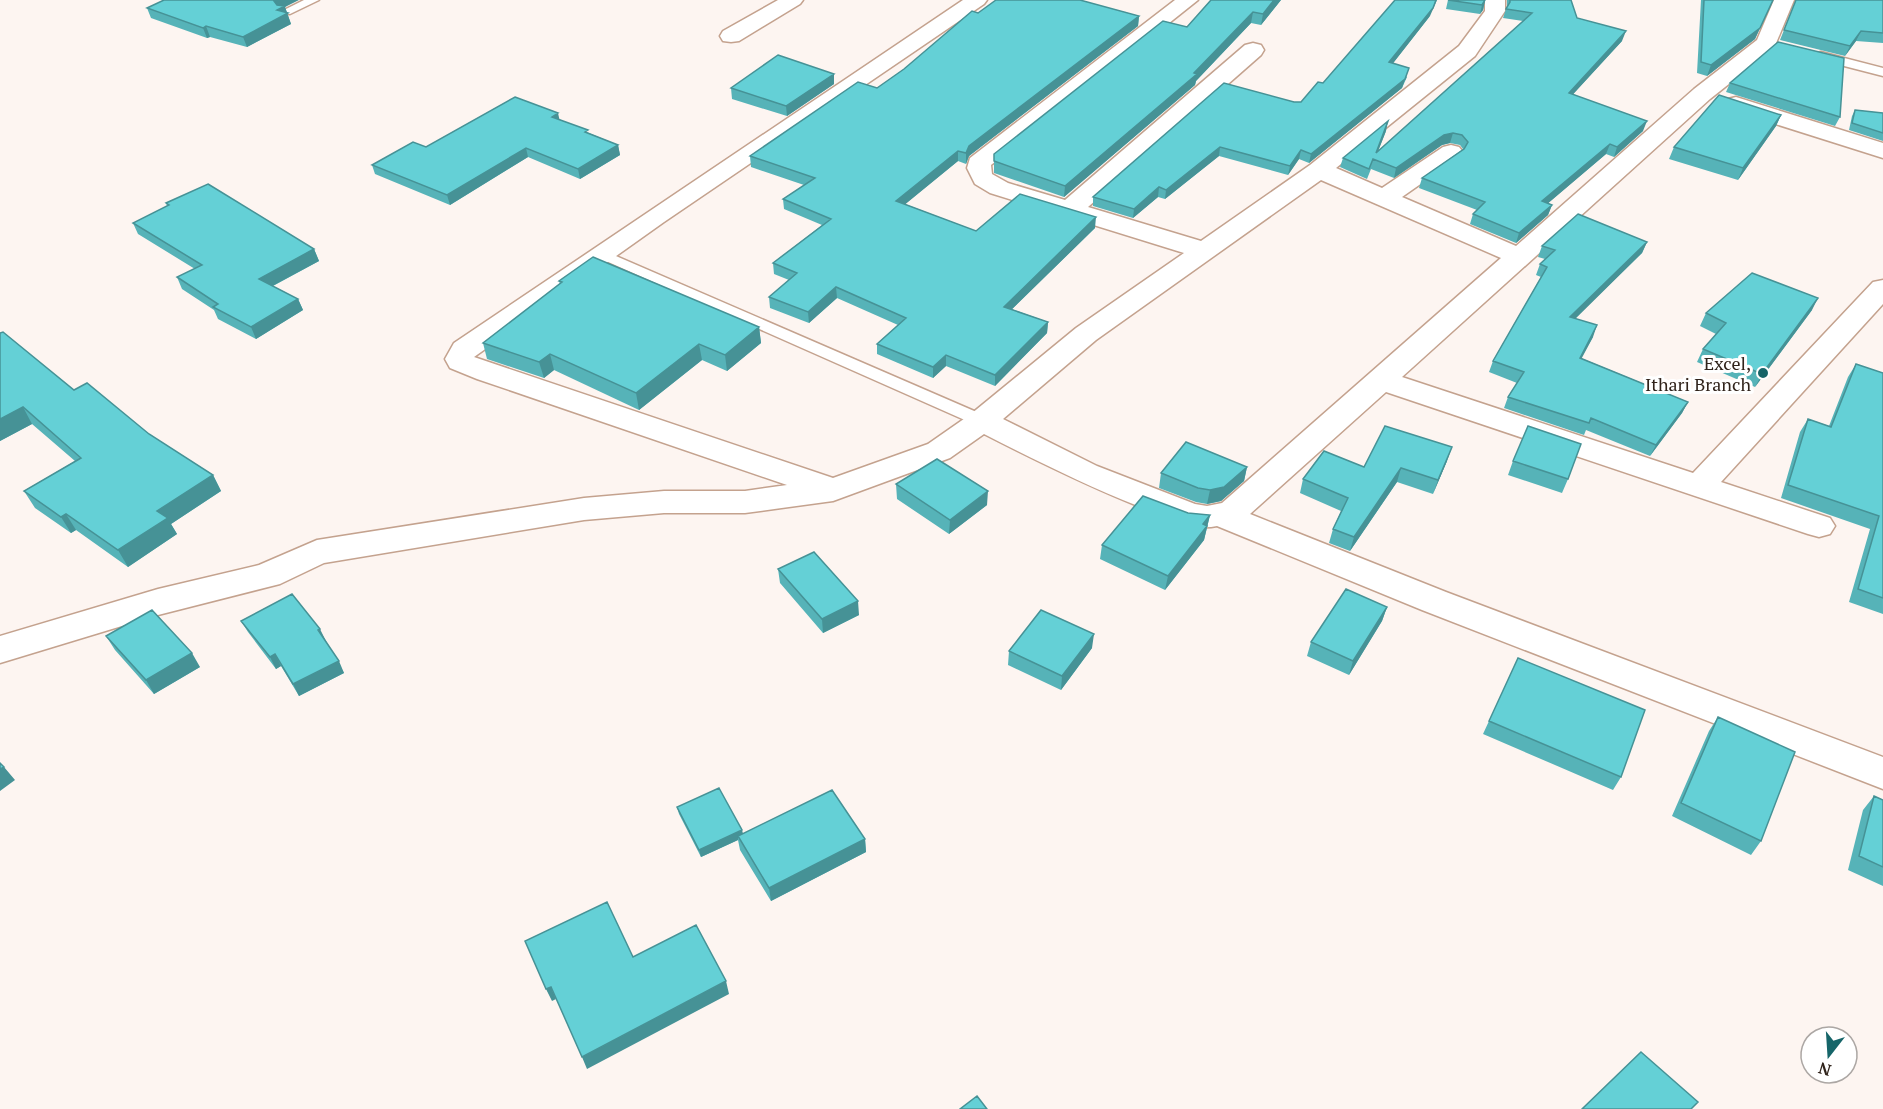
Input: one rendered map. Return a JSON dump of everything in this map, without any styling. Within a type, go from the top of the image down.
[{"type":"street","points":[[731,36],[793,0]]},
{"type":"street","points":[[832,490],[460,362],[459,359],[464,349],[807,112],[977,0]]},
{"type":"street","points":[[1188,0],[979,163],[978,173],[983,181],[999,188],[1206,251]]},
{"type":"street","points":[[0,650],[158,602],[268,575],[317,552],[584,508],[664,502],[745,502],[832,490],[939,451],[982,421],[1086,334],[1319,170],[1467,51],[1495,11],[1495,0]]},
{"type":"street","points":[[982,421],[1086,473],[1190,514],[1207,516],[1232,512],[1702,94],[1772,44],[1784,0]]},
{"type":"street","points":[[1069,210],[1253,50]]},
{"type":"street","points":[[1702,94],[1791,120],[1883,151]]},
{"type":"street","points":[[1384,198],[1451,152]]},
{"type":"street","points":[[1319,170],[1520,257]]},
{"type":"street","points":[[1700,486],[1883,288]]},
{"type":"street","points":[[1381,380],[1819,526]]},
{"type":"street","points":[[1220,515],[1434,601],[1883,773]]},
{"type":"lane","points":[[286,12],[313,0]]},
{"type":"lane","points":[[1809,53],[1883,72]]},
{"type":"lane","points":[[602,254],[982,421]]},
{"type":"building","points":[[164,0],[276,0],[274,1],[277,5],[285,6],[277,10],[288,13],[243,37],[206,26],[203,28],[147,8]]},
{"type":"building","points":[[996,0],[1080,0],[1139,16],[969,146],[966,153],[958,151],[896,201],[976,231],[1020,194],[1096,217],[1004,307],[1048,322],[995,375],[946,355],[933,367],[877,344],[906,318],[836,287],[808,312],[769,297],[797,273],[773,263],[831,219],[783,199],[815,178],[750,156],[858,82],[877,88],[904,69],[972,11],[978,13]]},
{"type":"building","points":[[1211,0],[1274,0],[1263,14],[1253,12],[1194,73],[1197,74],[1065,186],[994,161],[994,154],[1163,21],[1187,27]]},
{"type":"building","points":[[1395,0],[1436,0],[1433,8],[1389,62],[1409,68],[1405,79],[1311,154],[1301,150],[1290,166],[1220,147],[1166,190],[1159,187],[1134,209],[1093,197],[1224,83],[1301,102],[1318,82],[1323,83]]},
{"type":"building","points":[[1448,0],[1485,0],[1482,5]]},
{"type":"building","points":[[1510,0],[1571,0],[1577,18],[1626,31],[1569,93],[1647,121],[1617,147],[1610,144],[1542,201],[1552,205],[1519,233],[1473,214],[1485,202],[1422,178],[1464,149],[1468,142],[1462,135],[1453,133],[1444,135],[1396,168],[1373,159],[1369,169],[1343,158],[1388,121],[1376,153],[1532,13],[1506,9]]},
{"type":"building","points":[[1704,0],[1773,0],[1760,28],[1711,65],[1701,62]]},
{"type":"building","points":[[1796,0],[1883,0],[1883,33],[1861,31],[1850,46],[1784,30]]},
{"type":"building","points":[[1778,42],[1844,58],[1840,117],[1730,83]]},
{"type":"building","points":[[778,55],[834,74],[786,106],[731,88]]},
{"type":"building","points":[[1719,95],[1781,115],[1743,168],[1674,147]]},
{"type":"building","points":[[515,97],[558,113],[552,117],[588,130],[585,132],[618,145],[578,169],[526,148],[447,195],[372,165],[413,142],[426,147]]},
{"type":"building","points":[[1855,110],[1883,113],[1883,133],[1852,123]]},
{"type":"building","points":[[208,184],[314,249],[259,279],[298,299],[251,327],[213,307],[218,304],[177,277],[202,265],[133,223],[169,205],[166,203]]},
{"type":"building","points":[[1578,214],[1647,242],[1570,317],[1597,325],[1580,358],[1688,402],[1656,445],[1591,418],[1589,423],[1508,397],[1524,372],[1493,361],[1547,267],[1540,264],[1555,250],[1542,246]]},
{"type":"building","points":[[593,257],[759,327],[725,355],[699,344],[636,393],[550,354],[539,362],[483,343],[562,282],[559,281]]},
{"type":"building","points":[[1752,273],[1818,298],[1762,374],[1703,349],[1726,323],[1706,313]]},
{"type":"building","points":[[3,332],[74,390],[87,383],[149,434],[213,475],[157,511],[168,518],[118,550],[66,514],[61,517],[24,491],[81,458],[23,407],[0,419],[0,333]]},
{"type":"building","points":[[1856,364],[1883,373],[1883,598],[1858,589],[1879,516],[1788,485],[1808,419],[1831,427]]},
{"type":"building","points":[[1385,426],[1452,447],[1438,480],[1401,468],[1354,537],[1333,529],[1348,498],[1303,479],[1324,451],[1364,467]]},
{"type":"building","points":[[1528,426],[1581,444],[1568,479],[1513,461]]},
{"type":"building","points":[[1186,442],[1247,467],[1224,487],[1210,490],[1198,488],[1161,473]]},
{"type":"building","points":[[937,459],[988,491],[950,520],[896,484]]},
{"type":"building","points":[[1143,496],[1188,513],[1210,515],[1203,524],[1207,526],[1168,576],[1102,545]]},
{"type":"building","points":[[814,552],[858,601],[822,619],[778,569]]},
{"type":"building","points":[[1346,589],[1387,607],[1353,661],[1311,642]]},
{"type":"building","points":[[292,594],[320,629],[318,630],[339,661],[293,684],[275,654],[270,657],[241,621]]},
{"type":"building","points":[[152,610],[192,653],[146,680],[106,636]]},
{"type":"building","points":[[1041,610],[1094,634],[1062,676],[1009,651]]},
{"type":"building","points":[[1518,658],[1645,710],[1621,777],[1489,721]]},
{"type":"building","points":[[1718,717],[1795,752],[1761,841],[1681,803]]},
{"type":"building","points":[[719,788],[742,830],[699,850],[677,807]]},
{"type":"building","points":[[832,790],[865,839],[769,888],[738,836]]},
{"type":"building","points":[[1874,796],[1883,800],[1883,867],[1859,856]]},
{"type":"building","points":[[607,902],[633,957],[696,925],[726,981],[582,1057],[551,987],[546,989],[525,941]]},
{"type":"building","points":[[1641,1052],[1698,1102],[1691,1109],[1582,1109]]},
{"type":"building","points":[[977,1096],[987,1109],[960,1109]]},
{"type":"place","name":"Excel, Ithari Branch","points":[[1763,373]]}]
